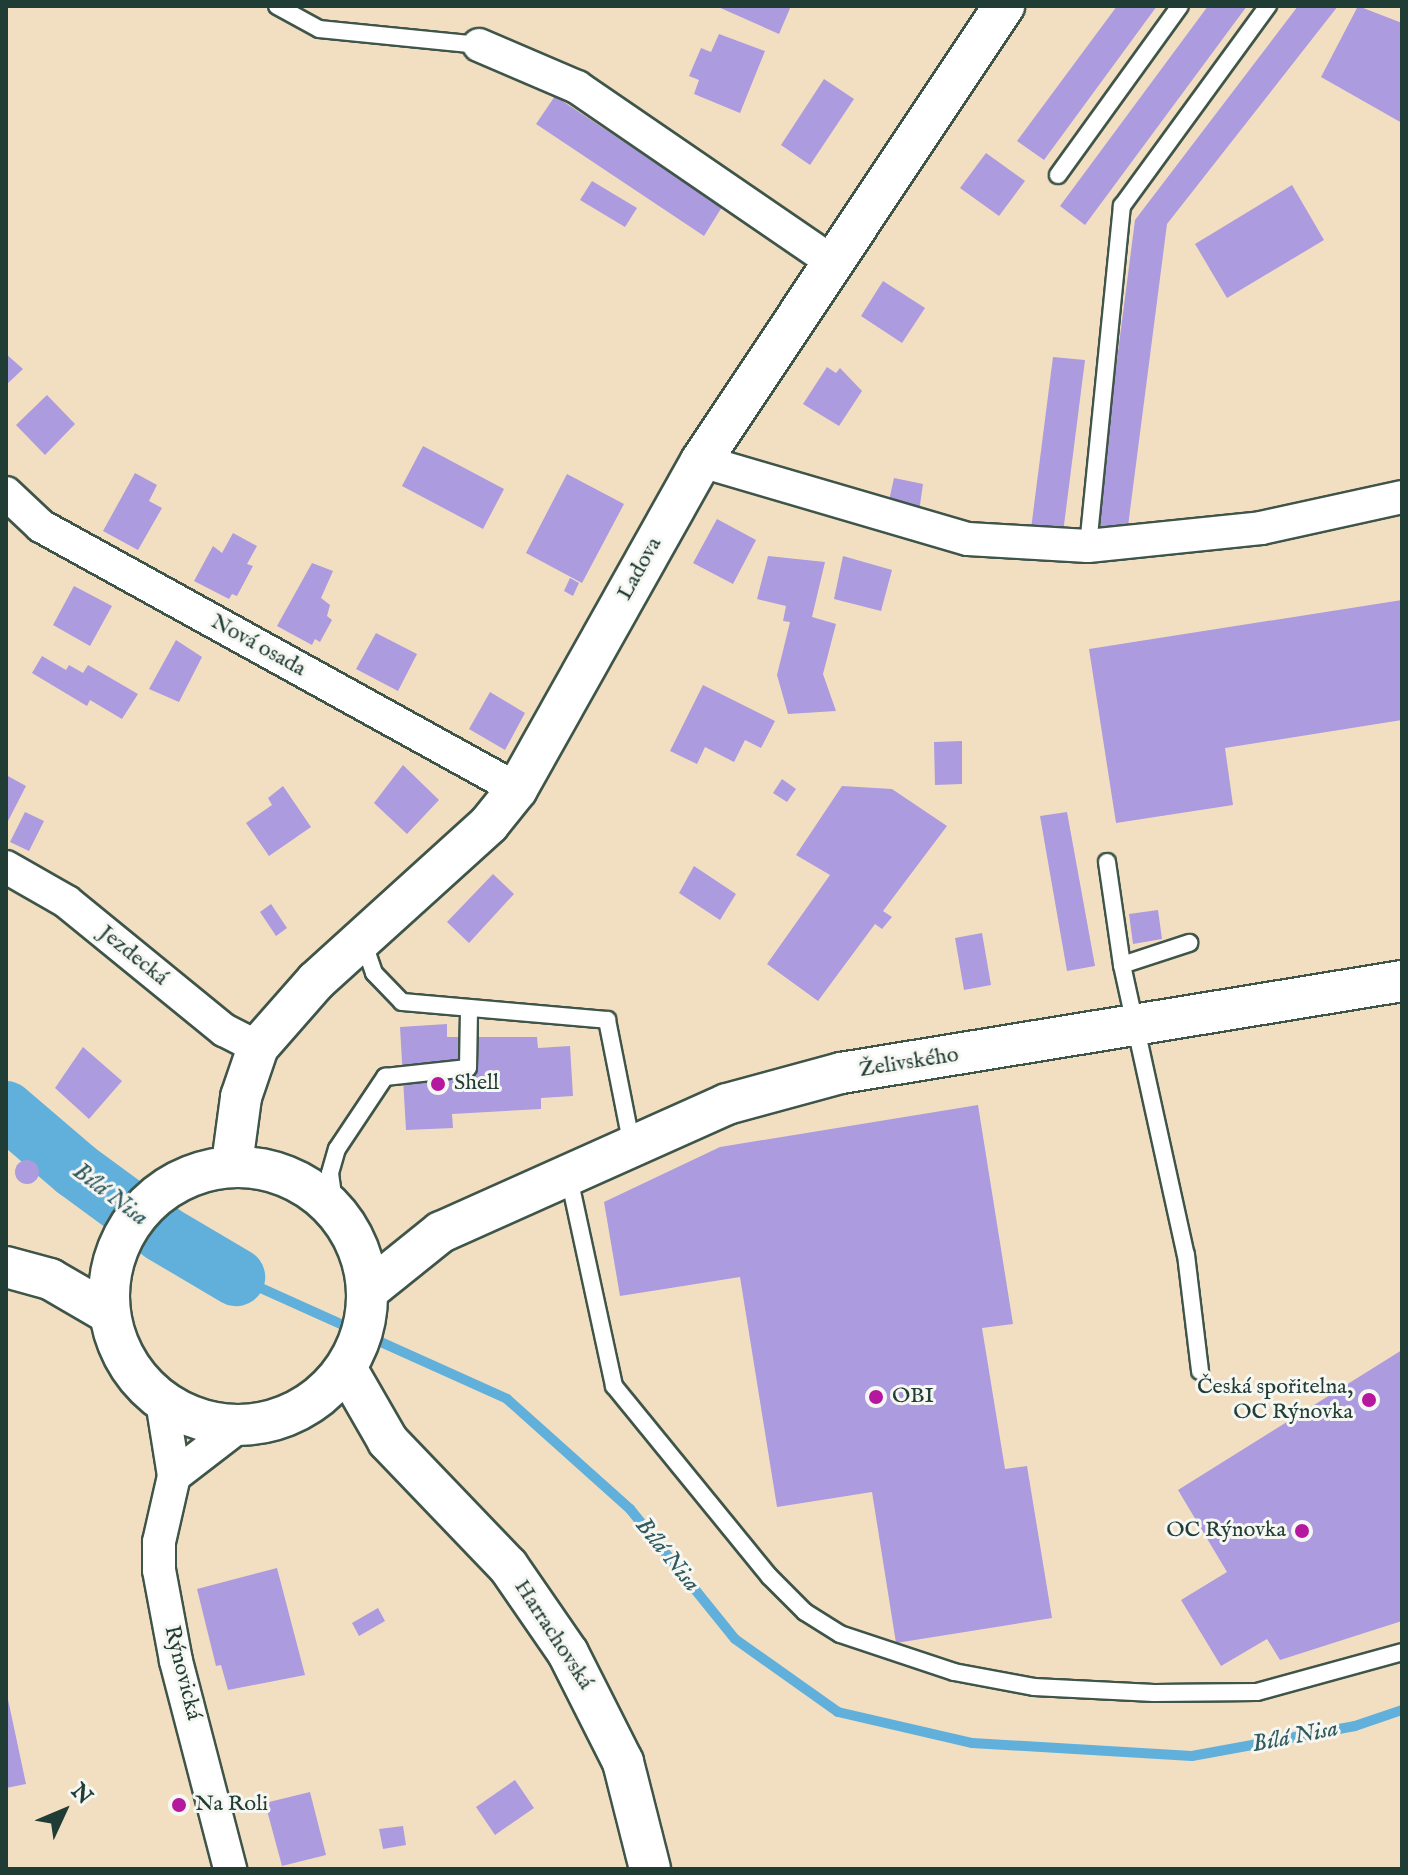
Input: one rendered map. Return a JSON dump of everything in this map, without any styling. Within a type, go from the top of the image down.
[{"type":"street","name":"Ladova","points":[[232,1164],[241,1097],[258,1047],[362,937],[489,824],[517,789],[701,461],[1004,6]]},
{"type":"street","points":[[479,45],[577,87],[833,262]]},
{"type":"street","points":[[701,461],[968,539],[1088,546],[1261,528],[1402,497]]},
{"type":"street","name":"Nová osada","points":[[6,493],[41,526],[517,789]]},
{"type":"street","name":"Jezdecká","points":[[6,867],[67,902],[224,1030],[258,1047]]},
{"type":"street","name":"Želivského","points":[[369,1297],[441,1232],[727,1104],[841,1073],[1137,1028],[1402,981]]},
{"type":"street","points":[[241,1097],[276,1172]]},
{"type":"street","points":[[232,1164],[276,1172],[308,1187],[344,1223],[369,1297],[361,1338],[346,1368],[312,1403],[265,1423],[239,1426],[214,1423],[162,1401],[122,1353],[107,1312],[118,1252],[155,1197],[181,1180],[232,1164]]},
{"type":"street","name":"Želivského","points":[[344,1223],[441,1232]]},
{"type":"street","points":[[50,1279],[118,1252]]},
{"type":"street","points":[[6,1267],[50,1279],[107,1312]]},
{"type":"street","name":"Harrachovská","points":[[346,1368],[388,1441],[508,1566],[568,1653],[623,1762],[650,1869]]},
{"type":"street","name":"Rýnovická","points":[[162,1401],[174,1476],[159,1542],[159,1570],[176,1661],[230,1869]]},
{"type":"street","name":"Harrachovská","points":[[312,1403],[388,1441]]},
{"type":"street","points":[[174,1476],[239,1426]]},
{"type":"lane","points":[[277,6],[319,29],[479,45]]},
{"type":"lane","points":[[1058,175],[1180,6]]},
{"type":"lane","points":[[1088,546],[1122,206],[1268,6]]},
{"type":"lane","points":[[1107,862],[1122,965],[1186,1255],[1200,1371]]},
{"type":"lane","points":[[362,937],[374,973],[402,1002],[607,1020],[632,1146]]},
{"type":"lane","points":[[1122,965],[1189,943]]},
{"type":"lane","points":[[344,1223],[330,1173],[337,1149],[385,1077],[468,1068],[469,1008]]},
{"type":"lane","points":[[568,1173],[614,1386],[769,1576],[805,1612],[840,1634],[954,1672],[1034,1687],[1154,1693],[1257,1692],[1402,1652]]},
{"type":"building","points":[[716,6],[791,6],[779,34]]},
{"type":"building","points":[[1117,6],[1157,6],[1044,160],[1017,141]]},
{"type":"building","points":[[1208,6],[1247,6],[1085,225],[1060,206]]},
{"type":"building","points":[[1298,6],[1338,6],[1167,224],[1127,534],[1095,530],[1135,220]]},
{"type":"building","points":[[1358,6],[1402,23],[1402,123],[1321,77]]},
{"type":"building","points":[[719,34],[765,51],[740,113],[694,94],[699,80],[689,76],[701,48],[711,52]]},
{"type":"building","points":[[824,79],[854,99],[810,165],[781,145]]},
{"type":"building","points":[[555,96],[722,207],[704,236],[536,124]]},
{"type":"building","points":[[986,153],[1025,181],[999,216],[960,188]]},
{"type":"building","points":[[592,181],[637,208],[625,227],[580,200]]},
{"type":"building","points":[[1292,185],[1324,240],[1227,298],[1195,244]]},
{"type":"building","points":[[883,281],[925,308],[902,343],[861,316]]},
{"type":"building","points":[[6,354],[23,369],[6,385]]},
{"type":"building","points":[[1053,357],[1085,360],[1063,533],[1031,529]]},
{"type":"building","points":[[827,367],[836,373],[840,368],[862,391],[839,426],[803,404]]},
{"type":"building","points":[[47,395],[75,424],[45,455],[16,425]]},
{"type":"building","points":[[423,446],[504,489],[483,529],[402,486]]},
{"type":"building","points":[[135,473],[157,485],[149,501],[162,508],[138,550],[103,531]]},
{"type":"building","points":[[567,474],[624,504],[582,583],[526,553]]},
{"type":"building","points":[[894,478],[923,484],[919,512],[888,505]]},
{"type":"building","points":[[717,519],[756,540],[733,584],[693,563]]},
{"type":"building","points":[[233,533],[257,546],[247,564],[253,566],[237,596],[232,594],[229,599],[194,581],[213,546],[222,553]]},
{"type":"building","points":[[768,556],[825,562],[812,617],[836,624],[823,674],[836,711],[788,714],[777,675],[790,622],[783,621],[786,606],[757,599]]},
{"type":"building","points":[[843,556],[892,570],[881,611],[834,599]]},
{"type":"building","points":[[312,563],[333,571],[321,598],[330,605],[327,616],[332,620],[320,642],[315,639],[312,645],[277,626]]},
{"type":"building","points":[[570,578],[579,583],[573,596],[564,591]]},
{"type":"building","points":[[74,586],[112,606],[90,646],[53,625]]},
{"type":"building","points":[[1402,600],[1402,720],[1225,748],[1233,805],[1116,823],[1089,649]]},
{"type":"building","points":[[376,633],[417,654],[398,691],[356,669]]},
{"type":"building","points":[[176,640],[202,657],[179,702],[149,689]]},
{"type":"building","points":[[42,656],[66,670],[69,665],[83,673],[88,665],[138,694],[122,719],[90,700],[87,706],[32,673]]},
{"type":"building","points":[[703,685],[775,721],[761,748],[745,740],[734,762],[705,747],[697,764],[670,751]]},
{"type":"building","points":[[490,692],[525,713],[505,750],[469,729]]},
{"type":"building","points":[[962,741],[962,784],[935,785],[934,742]]},
{"type":"building","points":[[403,765],[439,800],[407,834],[374,803]]},
{"type":"building","points":[[6,775],[26,786],[6,825]]},
{"type":"building","points":[[782,779],[796,789],[787,802],[773,793]]},
{"type":"building","points":[[283,786],[311,827],[269,856],[246,823],[272,805],[268,798]]},
{"type":"building","points":[[842,786],[892,789],[947,826],[883,911],[892,917],[882,929],[875,924],[818,1001],[767,964],[830,875],[796,855]]},
{"type":"building","points":[[25,812],[44,821],[29,851],[10,842]]},
{"type":"building","points":[[1067,812],[1095,966],[1067,971],[1040,816]]},
{"type":"building","points":[[694,866],[736,894],[720,920],[679,893]]},
{"type":"building","points":[[493,874],[514,894],[469,943],[447,922]]},
{"type":"building","points":[[271,904],[287,928],[276,936],[260,912]]},
{"type":"building","points":[[1158,910],[1162,939],[1133,944],[1129,914]]},
{"type":"building","points":[[982,933],[991,985],[964,990],[955,938]]},
{"type":"building","points":[[447,1024],[447,1037],[537,1037],[538,1048],[570,1046],[573,1096],[541,1098],[541,1109],[452,1114],[453,1128],[406,1130],[400,1027]]},
{"type":"building","points":[[83,1047],[122,1081],[89,1119],[55,1088]]},
{"type":"building","name":"OBI","points":[[978,1105],[1013,1324],[982,1328],[1005,1469],[1027,1466],[1052,1618],[896,1643],[872,1492],[777,1507],[740,1277],[620,1296],[604,1202],[720,1147]]},
{"type":"building","points":[[27,1160],[35,1164],[39,1172],[35,1180],[27,1184],[19,1180],[15,1172],[19,1164]]},
{"type":"building","name":"OC Rýnovka","points":[[1402,1350],[1402,1621],[1280,1660],[1267,1639],[1221,1666],[1181,1600],[1227,1572],[1178,1490]]},
{"type":"building","points":[[277,1568],[305,1675],[228,1690],[221,1665],[216,1666],[197,1589]]},
{"type":"building","points":[[378,1608],[385,1621],[359,1636],[352,1623]]},
{"type":"building","points":[[6,1690],[26,1784],[6,1788]]},
{"type":"building","points":[[515,1780],[534,1808],[495,1835],[476,1807]]},
{"type":"building","points":[[310,1792],[326,1855],[282,1866],[265,1803]]},
{"type":"building","points":[[403,1826],[406,1845],[383,1849],[379,1829]]},
{"type":"waterway","name":"Bílá Nisa","points":[[6,1110],[76,1170],[163,1234],[236,1277]]},
{"type":"waterway","name":"Bílá Nisa","points":[[236,1277],[507,1399],[630,1509],[735,1639],[838,1712],[972,1743],[1192,1756],[1355,1726],[1402,1710]]},
{"type":"place","name":"Shell","points":[[438,1084]]},
{"type":"place","name":"OBI","points":[[876,1397]]},
{"type":"place","name":"Česká spořitelna, OC Rýnovka","points":[[1369,1400]]},
{"type":"place","name":"OC Rýnovka","points":[[1302,1531]]},
{"type":"place","name":"Na Roli","points":[[179,1805]]}]
